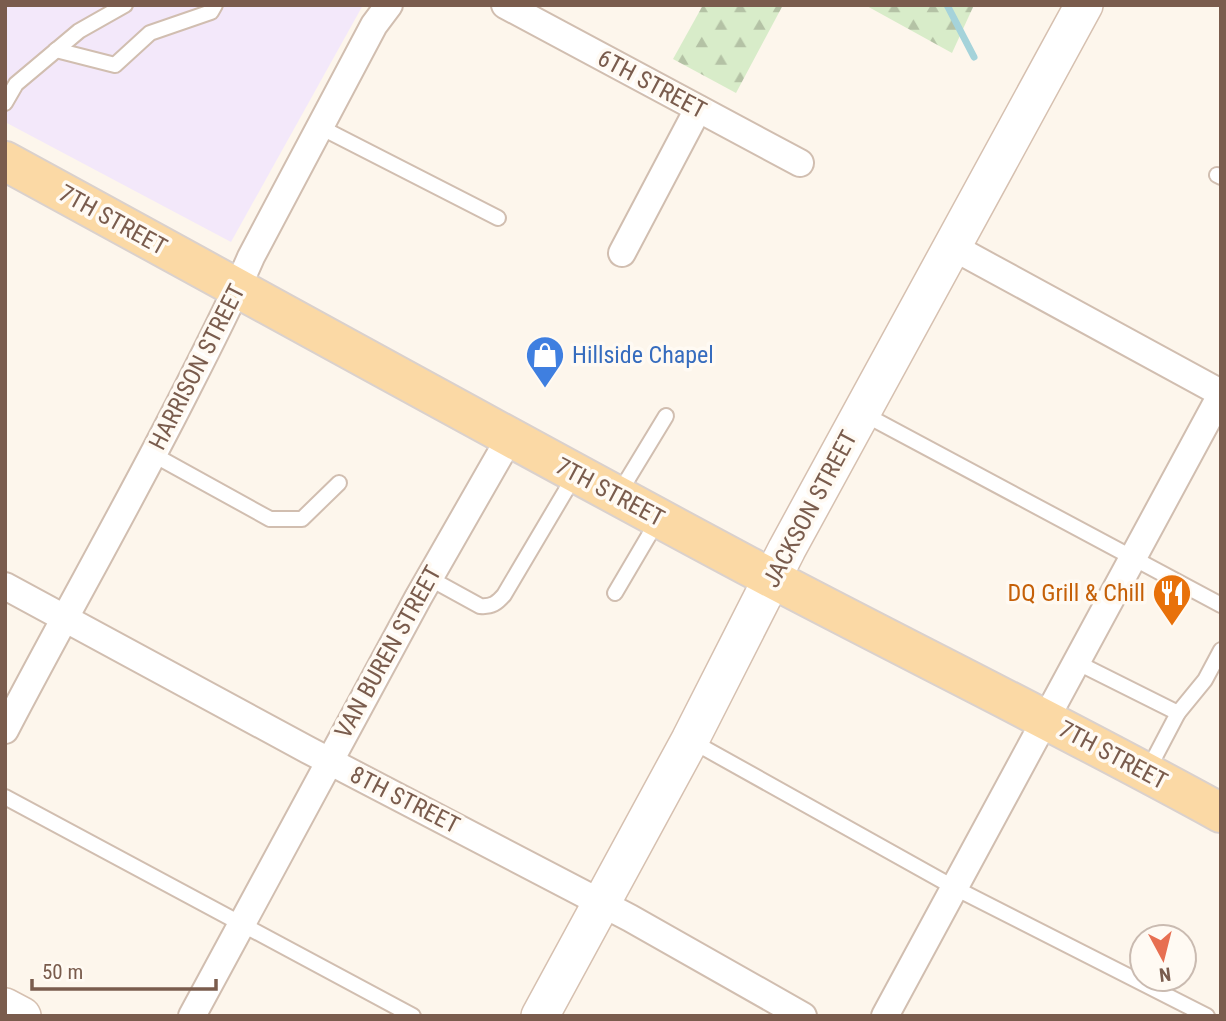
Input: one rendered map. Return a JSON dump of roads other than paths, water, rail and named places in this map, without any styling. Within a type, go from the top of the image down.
[{"type":"main road","name":"7TH STREET","points":[[5,161],[509,439],[1221,813]]},
{"type":"street","name":"HARRISON STREET","points":[[5,730],[63,618],[154,455],[251,257],[374,25],[389,5]]},
{"type":"street","name":"6TH STREET","points":[[505,5],[800,163]]},
{"type":"street","name":"JACKSON STREET","points":[[540,1016],[690,740],[772,578],[1084,5]]},
{"type":"street","points":[[622,253],[698,109]]},
{"type":"street","points":[[885,1016],[1221,394],[953,247]]},
{"type":"street","name":"VAN BUREN STREET","points":[[192,1016],[328,761],[509,439]]},
{"type":"street","name":"8TH STREET","points":[[5,586],[328,761],[603,904],[803,1016]]},
{"type":"street","points":[[5,1007],[22,1016]]},
{"type":"lane","points":[[5,103],[16,84],[79,31],[125,5]]},
{"type":"lane","points":[[56,50],[115,65],[150,33],[211,12],[215,5]]},
{"type":"lane","points":[[320,127],[498,218]]},
{"type":"lane","points":[[862,413],[1221,605]]},
{"type":"lane","points":[[618,496],[666,415]]},
{"type":"lane","points":[[154,455],[270,519],[302,519],[339,483]]},
{"type":"lane","points":[[429,578],[480,606],[496,604],[504,595],[575,474]]},
{"type":"lane","points":[[615,593],[659,518]]},
{"type":"lane","points":[[1146,773],[1178,713],[1205,680],[1221,650]]},
{"type":"lane","points":[[1076,662],[1178,713]]},
{"type":"lane","points":[[690,740],[954,888],[1207,1016]]},
{"type":"lane","points":[[5,797],[413,1016]]},
{"type":"waterway","points":[[947,5],[974,57]]},
{"type":"place","name":"Hillside Chapel","points":[[545,389]]},
{"type":"place","name":"DQ Grill & Chill","points":[[1172,627]]}]
